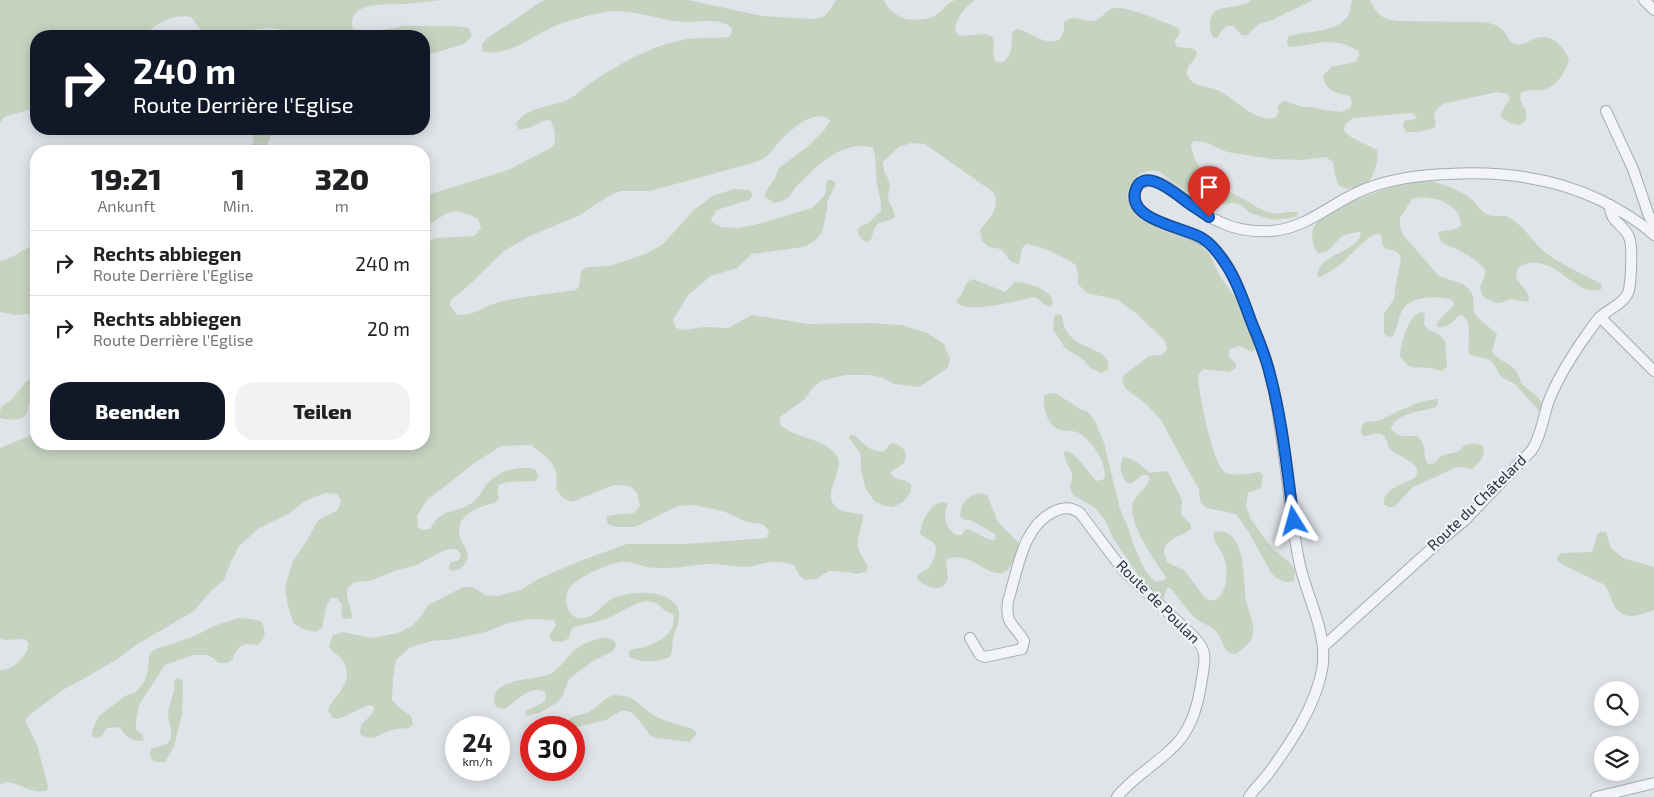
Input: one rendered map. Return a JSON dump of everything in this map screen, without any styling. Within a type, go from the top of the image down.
[{"type":"street","points":[[1644,0],[1654,10]]},
{"type":"street","points":[[1606,111],[1623,144],[1649,216],[1654,224]]},
{"type":"street","points":[[1249,797],[1267,774],[1308,712],[1320,681],[1324,646],[1299,560],[1280,423],[1271,376],[1240,290],[1225,262],[1204,239],[1150,218],[1141,212],[1134,200],[1138,185],[1147,181],[1162,184],[1214,220],[1235,228],[1257,231],[1278,230],[1296,226],[1367,188],[1401,178],[1433,174],[1497,173],[1528,177],[1564,186],[1631,216],[1654,235]]},
{"type":"street","name":"Route du Châtelard","points":[[1324,646],[1464,521],[1532,450],[1538,438],[1556,384],[1579,346],[1600,317],[1622,300],[1627,295],[1629,289],[1632,244],[1627,233],[1612,217],[1610,205]]},
{"type":"street","points":[[1600,317],[1654,371]]},
{"type":"street","name":"Route de Poulan","points":[[970,638],[980,655],[985,657],[1016,652],[1022,649],[1024,641],[1010,623],[1007,610],[1008,601],[1027,540],[1036,526],[1053,513],[1064,508],[1072,508],[1080,513],[1123,570],[1194,637],[1202,646],[1204,654],[1200,698],[1196,711],[1180,740],[1117,797]]},
{"type":"street","points":[[1596,797],[1654,783]]},
{"type":"green space","points":[[0,0],[441,0],[370,6],[356,13],[352,20],[353,29],[359,30],[284,30],[270,28],[201,30],[191,17],[184,16],[171,18],[149,30],[30,30],[30,110],[4,117],[0,123]]},
{"type":"green space","points":[[544,0],[688,0],[762,16],[813,19],[823,17],[836,0],[884,0],[888,7],[899,16],[920,20],[934,16],[953,1],[975,0],[961,14],[955,31],[959,36],[985,34],[993,37],[994,58],[995,61],[1001,63],[1010,54],[1012,32],[1017,29],[1041,40],[1059,40],[1064,31],[1064,22],[1068,19],[1093,21],[1112,9],[1120,8],[1148,16],[1180,30],[1175,44],[1178,47],[1197,51],[1195,59],[1187,70],[1191,81],[1217,90],[1252,113],[1267,118],[1275,118],[1279,113],[1277,107],[1285,101],[1303,107],[1341,112],[1350,108],[1352,102],[1350,96],[1336,93],[1329,89],[1323,76],[1331,67],[1355,62],[1359,56],[1359,51],[1341,43],[1326,42],[1292,47],[1288,46],[1287,41],[1289,36],[1323,30],[1339,24],[1346,19],[1350,12],[1352,0],[1370,0],[1378,13],[1398,21],[1481,22],[1493,24],[1499,26],[1510,40],[1516,44],[1524,44],[1538,38],[1549,38],[1562,48],[1569,59],[1563,74],[1556,83],[1546,89],[1521,93],[1520,99],[1526,111],[1526,120],[1520,125],[1509,122],[1500,115],[1510,98],[1507,94],[1497,92],[1443,104],[1435,112],[1436,123],[1434,128],[1418,132],[1406,132],[1403,126],[1404,121],[1417,117],[1412,113],[1353,118],[1345,125],[1344,131],[1351,137],[1377,150],[1377,164],[1368,184],[1347,189],[1339,186],[1333,162],[1326,157],[1302,160],[1272,159],[1227,152],[1205,142],[1194,141],[1191,145],[1198,165],[1204,173],[1220,186],[1265,211],[1274,213],[1298,212],[1297,217],[1273,220],[1250,213],[1241,205],[1234,203],[1211,208],[1203,205],[1159,171],[1148,171],[1140,174],[1129,188],[1127,196],[1129,205],[1138,218],[1162,230],[1199,244],[1209,253],[1221,278],[1241,305],[1255,349],[1252,352],[1239,346],[1230,349],[1228,356],[1236,363],[1236,368],[1229,372],[1203,369],[1198,376],[1201,397],[1211,442],[1220,466],[1228,473],[1246,474],[1259,472],[1263,475],[1261,488],[1248,493],[1246,507],[1251,519],[1272,548],[1289,562],[1295,570],[1294,581],[1282,581],[1272,574],[1248,531],[1236,514],[1207,508],[1201,502],[1199,490],[1161,420],[1146,404],[1125,388],[1122,381],[1124,375],[1149,356],[1161,355],[1167,350],[1165,341],[1138,315],[1118,300],[1087,293],[1078,284],[1076,265],[1045,249],[1027,244],[1022,248],[1019,264],[1015,263],[1010,261],[1001,249],[989,247],[982,241],[980,230],[993,212],[996,203],[993,192],[925,144],[911,143],[899,147],[883,162],[890,185],[888,198],[895,217],[879,223],[874,229],[871,240],[867,242],[861,239],[857,230],[870,222],[881,211],[873,148],[851,147],[840,151],[812,171],[786,199],[774,203],[765,197],[766,191],[779,168],[807,147],[825,129],[830,120],[818,116],[804,121],[797,126],[784,136],[767,156],[753,163],[650,191],[621,191],[609,196],[578,216],[530,236],[504,251],[451,300],[450,305],[456,314],[466,315],[506,301],[576,290],[579,286],[581,271],[586,267],[610,266],[645,254],[662,245],[694,210],[712,196],[734,189],[749,190],[753,195],[749,200],[717,210],[711,219],[713,223],[721,227],[737,228],[812,208],[825,195],[827,180],[832,180],[835,182],[835,186],[827,202],[822,232],[816,240],[804,247],[752,254],[737,268],[711,276],[689,294],[673,320],[676,328],[683,330],[705,327],[728,328],[752,315],[809,324],[869,323],[902,325],[927,333],[944,344],[950,359],[948,368],[919,387],[894,384],[883,378],[869,375],[846,375],[832,378],[819,382],[805,399],[780,417],[780,424],[786,429],[818,442],[832,450],[837,456],[839,462],[838,469],[831,491],[831,498],[834,505],[840,510],[863,515],[858,548],[868,566],[866,572],[856,574],[829,571],[816,579],[805,580],[799,575],[794,565],[778,562],[746,567],[711,564],[672,568],[647,567],[624,562],[615,563],[590,573],[570,588],[566,598],[569,612],[575,617],[585,618],[595,613],[611,599],[627,594],[645,593],[663,596],[676,605],[679,613],[670,657],[650,661],[629,657],[629,651],[656,643],[673,626],[673,614],[648,601],[636,604],[606,619],[572,628],[569,638],[562,642],[552,641],[549,635],[556,625],[554,620],[529,619],[508,623],[486,632],[448,640],[431,641],[409,648],[396,660],[392,700],[411,716],[413,724],[409,728],[391,730],[372,738],[365,737],[360,734],[361,725],[373,713],[374,707],[369,705],[338,719],[333,718],[328,711],[347,677],[344,663],[329,646],[333,635],[343,632],[372,638],[398,633],[412,626],[428,605],[463,587],[473,587],[485,595],[497,596],[521,590],[538,579],[627,544],[685,544],[767,538],[769,531],[763,524],[747,522],[723,511],[693,505],[678,506],[635,527],[616,527],[608,524],[606,517],[634,513],[640,506],[637,493],[630,486],[614,485],[572,502],[563,498],[556,489],[556,474],[552,463],[531,445],[501,446],[476,462],[427,500],[417,516],[418,527],[422,530],[430,529],[444,514],[466,507],[474,501],[486,485],[496,476],[508,470],[535,469],[538,477],[536,481],[507,482],[499,485],[497,491],[499,498],[496,503],[482,506],[464,517],[459,529],[468,557],[460,569],[452,571],[449,569],[450,563],[459,560],[461,554],[456,549],[445,550],[417,565],[397,570],[370,581],[354,582],[347,589],[352,618],[344,619],[341,615],[342,605],[337,598],[331,598],[326,607],[322,628],[316,632],[303,629],[294,624],[288,607],[285,587],[293,561],[318,520],[338,510],[341,501],[337,494],[325,493],[305,501],[290,513],[259,528],[239,546],[224,580],[211,591],[194,611],[136,645],[119,658],[61,691],[26,718],[26,722],[37,745],[48,786],[47,790],[33,791],[10,783],[0,785],[0,670],[10,668],[23,657],[28,647],[28,642],[24,639],[0,639],[0,448],[30,435],[30,450],[430,450],[430,241],[436,238],[474,236],[481,228],[478,219],[458,212],[444,215],[430,224],[430,194],[508,170],[553,147],[555,134],[550,120],[518,129],[516,123],[528,113],[571,98],[609,71],[647,51],[687,39],[729,37],[732,32],[731,27],[720,22],[683,22],[632,12],[615,11],[595,14],[560,24],[512,48],[492,52],[482,51],[482,44],[489,37]]},
{"type":"green space","points":[[1251,0],[1313,0],[1272,20],[1259,24],[1246,36],[1240,34],[1234,26],[1227,26],[1217,38],[1214,38],[1211,33],[1210,23],[1215,11],[1240,5]]},
{"type":"green space","points":[[404,26],[456,26],[469,28],[472,36],[464,44],[430,54],[430,30],[383,30]]},
{"type":"green space","points":[[253,135],[271,135],[267,145],[251,145],[254,138]]},
{"type":"green space","points":[[1427,180],[1445,185],[1463,194],[1473,200],[1486,214],[1508,217],[1514,220],[1547,254],[1601,284],[1602,288],[1600,290],[1588,290],[1548,266],[1534,263],[1526,264],[1518,268],[1516,276],[1528,294],[1528,302],[1510,299],[1496,303],[1485,298],[1481,293],[1480,287],[1486,272],[1483,267],[1473,258],[1441,242],[1438,233],[1455,229],[1461,225],[1459,217],[1450,205],[1435,199],[1412,199],[1400,218],[1400,227],[1404,236],[1439,276],[1463,284],[1470,290],[1473,296],[1474,312],[1477,317],[1497,334],[1492,351],[1497,357],[1516,370],[1522,384],[1540,400],[1542,408],[1540,412],[1515,384],[1501,377],[1494,364],[1488,359],[1470,355],[1468,345],[1469,327],[1465,318],[1461,315],[1446,326],[1438,327],[1436,325],[1454,304],[1452,300],[1433,297],[1412,301],[1403,309],[1393,336],[1389,337],[1384,334],[1384,313],[1394,299],[1401,260],[1400,255],[1395,251],[1386,249],[1382,244],[1380,234],[1364,242],[1335,268],[1320,277],[1317,276],[1319,268],[1324,262],[1352,246],[1361,234],[1359,232],[1345,235],[1323,253],[1318,253],[1313,244],[1312,233],[1320,219],[1345,205],[1375,193],[1406,183]]},
{"type":"green space","points":[[30,247],[30,314],[15,315],[0,312],[0,261],[10,258]]},
{"type":"green space","points":[[973,279],[1005,292],[1015,282],[1033,285],[1045,291],[1052,299],[1053,304],[1049,307],[1035,297],[993,306],[969,307],[961,305],[956,301],[967,283]]},
{"type":"green space","points":[[1422,312],[1425,314],[1424,324],[1427,329],[1440,335],[1445,341],[1447,367],[1442,371],[1410,366],[1400,356],[1409,324],[1417,314]]},
{"type":"green space","points":[[1062,315],[1065,327],[1070,335],[1084,346],[1105,356],[1108,362],[1108,370],[1101,373],[1090,368],[1084,360],[1065,348],[1053,329],[1054,316]]},
{"type":"green space","points":[[30,378],[30,401],[27,413],[18,419],[0,418],[2,406],[11,400]]},
{"type":"green space","points":[[1050,393],[1057,394],[1088,412],[1095,421],[1104,443],[1120,509],[1145,570],[1153,580],[1156,582],[1165,580],[1166,577],[1143,541],[1132,511],[1135,499],[1147,485],[1150,478],[1147,475],[1142,475],[1132,483],[1127,483],[1121,470],[1123,457],[1135,461],[1150,473],[1168,472],[1182,500],[1182,516],[1191,524],[1191,529],[1171,540],[1165,546],[1164,552],[1167,562],[1185,571],[1204,597],[1209,600],[1218,598],[1224,589],[1226,579],[1224,557],[1215,541],[1214,532],[1225,532],[1233,537],[1238,545],[1241,556],[1246,600],[1252,621],[1252,637],[1247,646],[1236,654],[1228,652],[1215,630],[1194,616],[1170,588],[1167,588],[1164,598],[1161,599],[1140,578],[1113,538],[1105,520],[1095,508],[1073,495],[1070,487],[1072,481],[1071,471],[1064,451],[1074,455],[1097,481],[1104,479],[1104,467],[1098,453],[1084,436],[1077,432],[1060,430],[1049,421],[1045,411],[1044,396]]},
{"type":"green space","points":[[1438,399],[1436,407],[1410,413],[1399,419],[1391,428],[1402,436],[1417,436],[1423,444],[1428,464],[1435,463],[1442,456],[1456,452],[1468,444],[1482,445],[1484,448],[1483,455],[1472,469],[1457,467],[1413,487],[1394,507],[1389,507],[1384,504],[1386,494],[1415,478],[1416,468],[1414,464],[1390,449],[1383,435],[1363,436],[1361,432],[1362,425],[1366,422],[1380,420],[1414,404]]},
{"type":"green space","points":[[851,435],[854,435],[876,451],[885,451],[893,443],[902,447],[906,454],[904,463],[890,473],[892,476],[911,484],[911,492],[903,502],[893,507],[874,501],[865,487],[861,470],[861,454],[849,438]]},
{"type":"green space","points":[[979,493],[987,495],[998,522],[1019,543],[1012,563],[1002,573],[995,573],[964,558],[955,557],[946,560],[948,579],[942,587],[934,588],[922,583],[918,580],[917,575],[929,568],[935,556],[936,548],[934,543],[920,534],[925,517],[932,507],[942,502],[947,503],[945,512],[946,522],[956,535],[961,535],[966,529],[990,540],[996,538],[995,534],[960,516],[965,501]]},
{"type":"green space","points":[[1600,532],[1606,532],[1611,548],[1623,558],[1654,567],[1654,610],[1631,616],[1621,613],[1616,609],[1605,585],[1561,564],[1557,560],[1561,553],[1592,552],[1597,535]]},
{"type":"green space","points":[[239,618],[262,622],[264,629],[263,640],[258,645],[248,644],[239,647],[233,659],[227,663],[218,663],[214,658],[206,655],[193,655],[165,665],[139,705],[136,730],[142,734],[144,740],[133,740],[120,727],[107,728],[101,737],[96,738],[92,736],[92,731],[99,716],[125,696],[136,692],[144,682],[148,671],[149,656],[152,651]]},
{"type":"green space","points":[[600,638],[609,638],[615,641],[616,646],[613,651],[593,661],[570,678],[558,702],[539,713],[527,716],[525,713],[527,710],[543,703],[546,698],[545,692],[533,690],[528,692],[504,709],[494,704],[495,694],[501,687],[512,682],[550,674],[572,652]]},
{"type":"green space","points":[[176,678],[183,682],[182,714],[174,746],[165,762],[158,762],[151,759],[150,753],[151,749],[169,742],[171,733],[168,712]]},
{"type":"green space","points":[[613,695],[633,699],[654,715],[692,729],[696,732],[696,735],[689,742],[656,738],[650,735],[634,714],[628,711],[621,711],[606,720],[585,725],[585,716],[576,716],[589,712]]},
{"type":"route","points":[[1209,217],[1162,184],[1147,181],[1141,183],[1136,188],[1134,200],[1141,212],[1150,218],[1204,239],[1218,253],[1236,281],[1266,358],[1271,376],[1280,423],[1294,521]]}]
